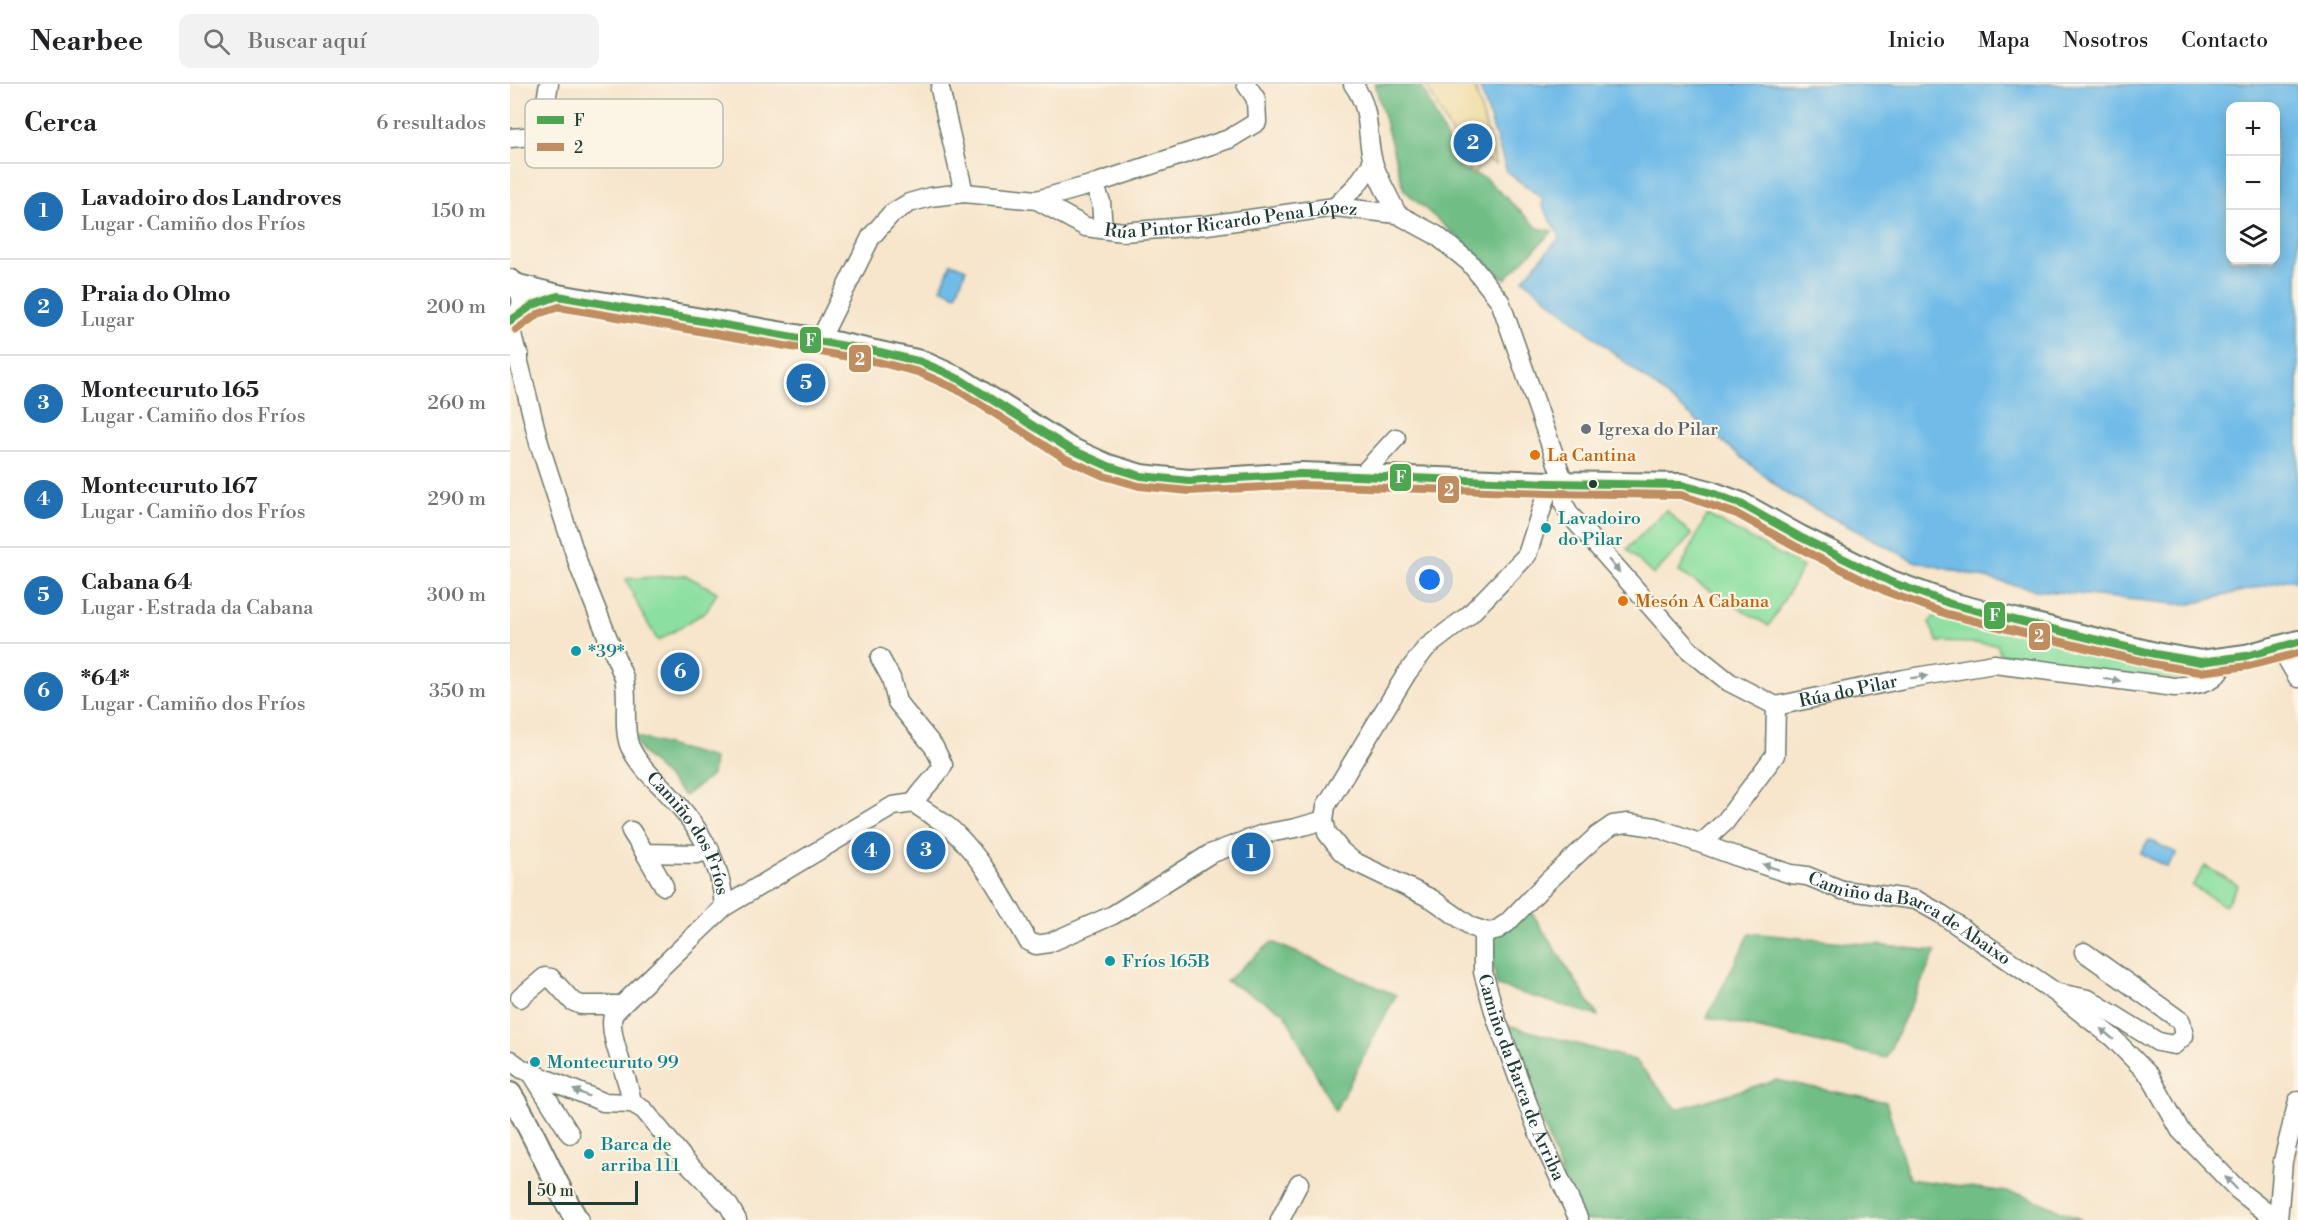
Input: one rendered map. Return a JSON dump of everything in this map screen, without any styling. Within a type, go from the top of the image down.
[{"type":"main road","points":[[514,284],[558,296],[820,340],[921,362],[961,380],[1068,448],[1108,466],[1141,476],[1190,481],[1273,475],[1682,485],[1741,504],[1849,563],[1891,582],[1951,604],[2155,654],[2201,662],[2222,661],[2289,645]]},
{"type":"main road","points":[[514,284],[524,299],[514,320]]},
{"type":"main road","points":[[514,320],[541,302],[558,296]]},
{"type":"main road","points":[[510,1094],[523,1114],[562,1197],[577,1220]]},
{"type":"street","points":[[546,99],[549,84]]},
{"type":"street","points":[[1036,200],[1094,184],[1229,139],[1257,122],[1256,99],[1245,84]]},
{"type":"street","points":[[1353,84],[1362,96],[1369,123],[1373,162],[1397,214]]},
{"type":"street","points":[[940,89],[964,193]]},
{"type":"street","points":[[510,138],[525,137]]},
{"type":"street","points":[[1335,207],[1357,185],[1373,162]]},
{"type":"street","points":[[1094,184],[1101,202],[1103,229]]},
{"type":"street","name":"Rúa Pintor Ricardo Pena López","points":[[820,340],[871,237],[891,214],[909,203],[930,197],[964,193],[1036,200],[1086,227],[1123,232],[1207,225],[1335,207],[1397,214],[1436,235],[1469,262],[1500,301],[1557,483]]},
{"type":"street","name":"Camiño dos Fríos","points":[[514,320],[513,354],[539,443],[579,569],[624,678],[627,691],[627,736],[630,746],[641,765],[678,804],[710,850],[723,891],[724,907],[893,806],[914,803]]},
{"type":"street","points":[[1361,476],[1396,438]]},
{"type":"street","points":[[1483,931],[1472,927],[1432,898],[1353,861],[1341,851],[1328,833],[1324,820],[1326,806],[1407,673],[1426,648],[1469,615],[1527,555],[1557,483]]},
{"type":"street","name":"Rúa do Pilar","points":[[1557,483],[1570,515],[1689,650],[1729,682],[1776,706],[1904,679],[1994,664],[2175,687],[2194,685],[2218,676],[2222,669],[2222,661]]},
{"type":"street","points":[[2289,645],[2298,678]]},
{"type":"street","points":[[880,658],[891,678],[897,702],[934,747],[943,765],[937,776],[921,790],[914,803],[951,830],[980,861],[1001,892],[1028,941],[1036,945],[1049,943],[1113,915],[1210,854],[1263,834],[1324,820]]},
{"type":"street","points":[[1702,843],[1725,822],[1774,755],[1776,706]]},
{"type":"street","name":"Camiño da Barca de Abaixo","points":[[1483,931],[1495,931],[1507,922],[1597,836],[1613,825],[1628,823],[1655,827],[1791,874],[1807,876],[1842,890],[1916,900],[1941,914],[2055,992],[2113,1038],[2150,1076],[2180,1130],[2238,1190],[2277,1220]]},
{"type":"street","points":[[631,831],[664,886]]},
{"type":"street","points":[[645,853],[697,855],[710,850]]},
{"type":"street","points":[[632,1103],[631,1088],[613,1028],[614,1015],[621,1005],[724,907]]},
{"type":"street","name":"Camiño da Barca de Arriba","points":[[1483,931],[1483,972],[1496,1018],[1539,1134],[1579,1220]]},
{"type":"street","points":[[2055,992],[2088,999],[2158,1042],[2174,1045],[2184,1036],[2181,1021],[2084,952]]},
{"type":"street","points":[[520,998],[545,977],[551,978],[572,1001],[581,1005],[621,1005]]},
{"type":"street","points":[[510,1060],[522,1070],[603,1102],[632,1103],[644,1110],[684,1159],[729,1206],[737,1220]]},
{"type":"street","points":[[532,1074],[570,1134]]},
{"type":"street","points":[[2277,1220],[2283,1161],[2298,1101]]},
{"type":"street","points":[[1280,1220],[1299,1183]]},
{"type":"green space","points":[[1375,84],[1421,84],[1461,170],[1485,178],[1538,228],[1553,231],[1505,279],[1404,190]]},
{"type":"green space","points":[[1666,510],[1692,535],[1653,575],[1627,549]]},
{"type":"green space","points":[[1707,515],[1803,567],[1769,626],[1679,572]]},
{"type":"green space","points":[[685,575],[717,592],[707,611],[658,641],[641,612],[626,579]]},
{"type":"green space","points":[[1941,608],[2207,671],[2190,680],[2126,675],[2000,654],[1997,644],[1938,642],[1929,623]]},
{"type":"green space","points":[[634,736],[714,758],[712,775],[685,796],[640,750]]},
{"type":"green space","points":[[2205,866],[2238,885],[2225,906],[2192,886]]},
{"type":"green space","points":[[1530,910],[1598,1016],[1497,986],[1488,940]]},
{"type":"green space","points":[[1750,933],[1936,951],[1886,1058],[1707,1017]]},
{"type":"green space","points":[[1272,942],[1396,995],[1335,1111],[1284,1012],[1226,981]]},
{"type":"green space","points":[[1507,1025],[1635,1060],[1677,1109],[1776,1080],[1886,1102],[1909,1179],[2022,1194],[2082,1220],[1578,1220]]},
{"type":"sand","points":[[1426,84],[1474,84],[1496,164],[1487,160],[1472,175]]},
{"type":"water","points":[[1479,84],[2298,84],[2298,581],[2286,580],[2187,605],[2036,590],[1914,561],[1787,494],[1523,279],[1560,237],[1542,205],[1543,199],[1507,172]]},
{"type":"water","points":[[951,263],[966,269],[956,295],[941,288]]},
{"type":"water","points":[[2149,840],[2177,853],[2167,867],[2140,853]]},
{"type":"transit line","name":"F","points":[[510,321],[533,305],[558,296],[880,352],[921,362],[961,380],[1068,448],[1108,466],[1141,476],[1189,481],[1301,474],[1550,483],[1682,485],[1741,504],[1800,537],[1891,582],[1951,604],[1990,614],[2155,654],[2201,662],[2246,656],[2298,642]]},
{"type":"transit line","name":"2","points":[[516,330],[538,314],[559,307],[878,362],[918,372],[956,389],[1064,458],[1104,476],[1139,486],[1189,491],[1301,485],[1681,495],[1737,514],[1887,592],[1947,614],[2153,664],[2200,672],[2249,666],[2298,653]]},
{"type":"place","name":"Praia do Olmo","points":[[1473,143]]},
{"type":"place","name":"Cabana 64","points":[[806,383]]},
{"type":"place","name":"Igrexa do Pilar","points":[[1586,429]]},
{"type":"place","name":"La Cantina","points":[[1535,455]]},
{"type":"place","name":"Lavadoiro do Pilar","points":[[1546,528]]},
{"type":"place","name":"Mesón A Cabana","points":[[1623,601]]},
{"type":"place","name":"*39*","points":[[576,651]]},
{"type":"place","name":"*64*","points":[[680,672]]},
{"type":"place","name":"Montecuruto 165","points":[[926,850]]},
{"type":"place","name":"Montecuruto 167","points":[[871,851]]},
{"type":"place","name":"Lavadoiro dos Landroves","points":[[1251,852]]},
{"type":"place","name":"Fríos 165B","points":[[1110,961]]},
{"type":"place","name":"Montecuruto 99","points":[[535,1062]]},
{"type":"place","name":"Barca de arriba 111","points":[[589,1154]]}]
